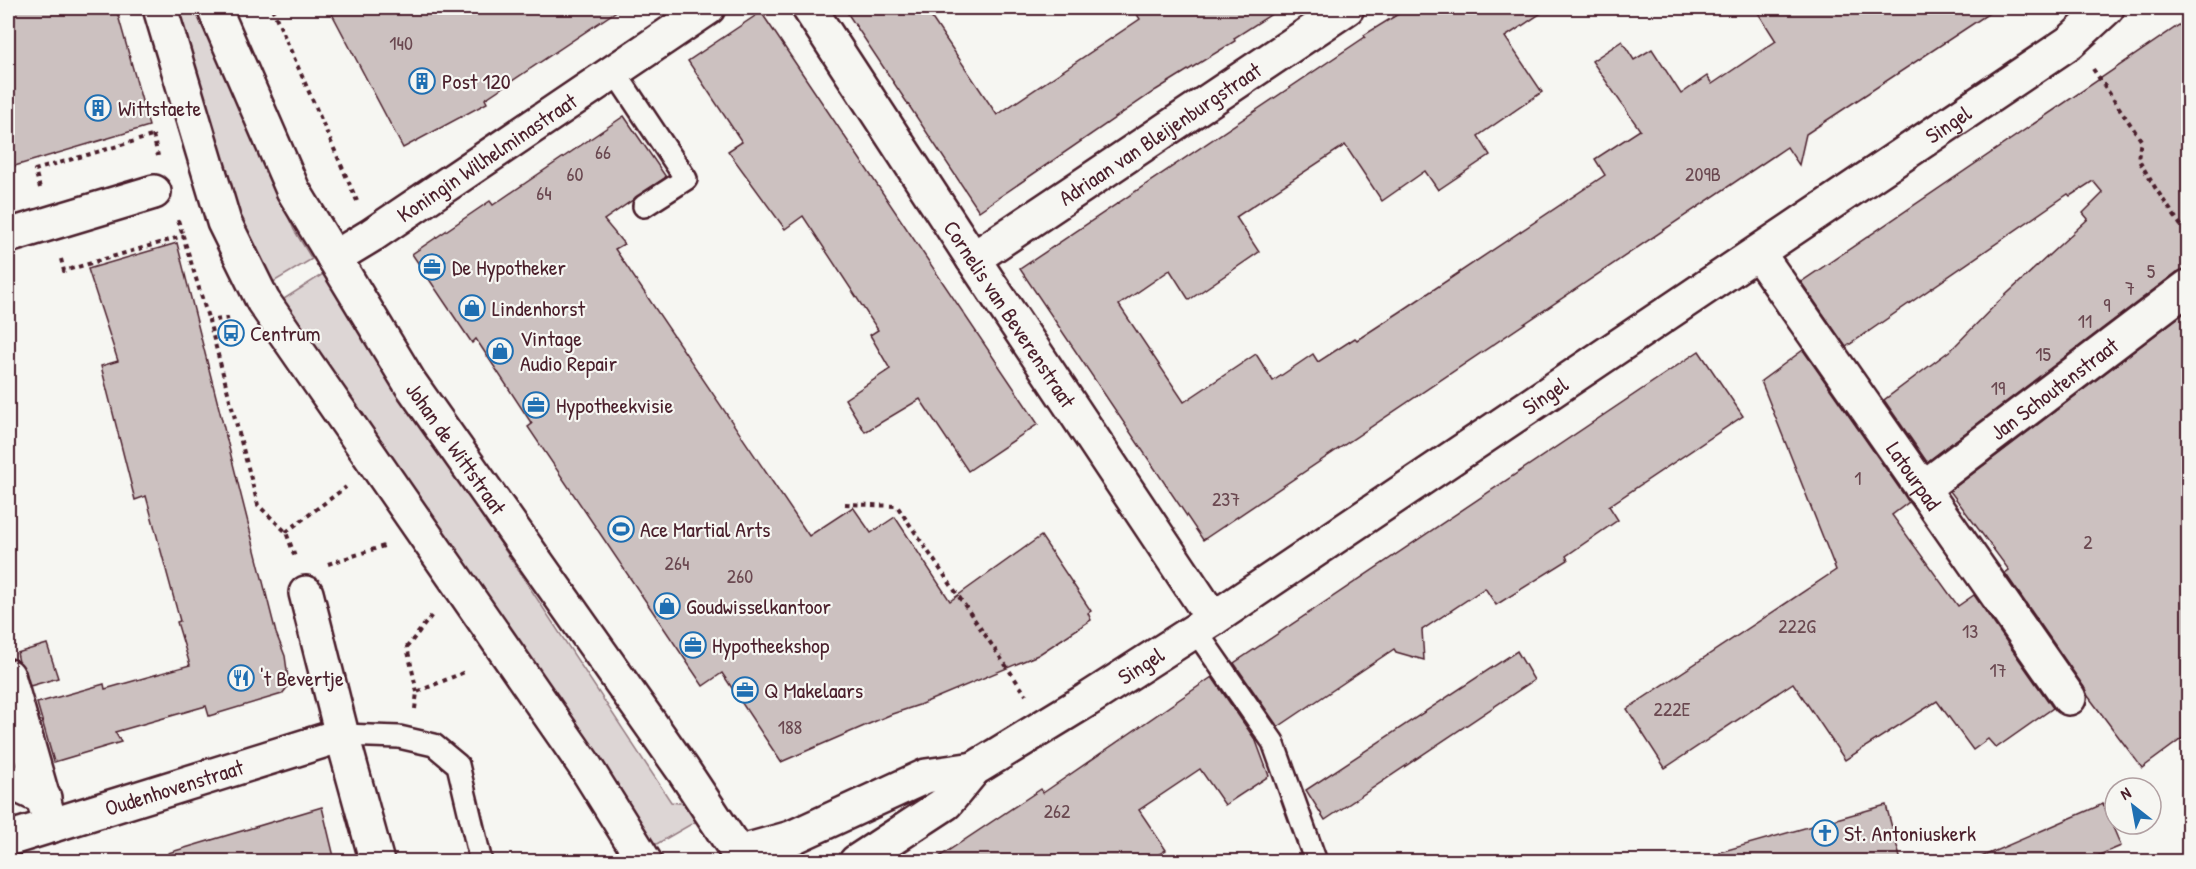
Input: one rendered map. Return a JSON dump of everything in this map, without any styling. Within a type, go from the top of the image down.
[{"type":"street","points":[[160,8],[224,222],[263,301],[585,766],[645,861]]},
{"type":"street","name":"Johan de Wittstraat","points":[[214,8],[293,189],[410,383],[683,770],[741,857]]},
{"type":"street","name":"Koningin Wilhelminastraat","points":[[334,258],[372,235],[708,8]]},
{"type":"street","name":"Cornelis van Beverenstraat","points":[[809,8],[973,260],[1204,624]]},
{"type":"street","name":"Adriaan van Bleijenburgstraat","points":[[973,260],[1347,8]]},
{"type":"street","name":"Singel","points":[[856,861],[946,803],[974,769],[1204,624],[1758,253],[2072,40],[2107,8]]},
{"type":"street","points":[[8,236],[154,192]]},
{"type":"street","name":"Latourpad","points":[[1758,253],[2068,698]]},
{"type":"street","name":"Jan Schoutenstraat","points":[[1922,489],[2188,287]]},
{"type":"street","points":[[303,583],[377,861]]},
{"type":"street","points":[[8,676],[47,812]]},
{"type":"street","name":"Oudenhovenstraat","points":[[8,839],[47,812],[342,735]]},
{"type":"street","name":"Singel","points":[[741,857],[791,838],[926,776],[974,769]]},
{"type":"street","points":[[8,781],[47,812]]},
{"type":"lane","points":[[614,71],[686,179],[644,206]]},
{"type":"lane","points":[[1204,624],[1273,742],[1316,861]]},
{"type":"lane","points":[[342,735],[410,739],[434,745],[458,765],[481,861]]},
{"type":"path","points":[[272,8],[372,235]]},
{"type":"path","points":[[2072,40],[2141,140],[2138,159],[2188,236]]},
{"type":"path","points":[[152,136],[35,170],[64,271],[183,236],[258,506],[286,532],[303,583],[388,545]]},
{"type":"path","points":[[208,321],[233,317],[263,301]]},
{"type":"path","points":[[286,532],[348,486]]},
{"type":"path","points":[[845,504],[897,506],[1046,725]]},
{"type":"path","points":[[410,739],[417,692],[407,647],[432,615]]},
{"type":"path","points":[[417,692],[467,670]]},
{"type":"shaded area","points":[[173,8],[199,8],[294,230],[312,259],[265,287],[243,242]]},
{"type":"shaded area","points":[[323,274],[671,802],[694,805],[702,818],[648,849],[276,304]]},
{"type":"building","points":[[8,8],[116,8],[149,126],[8,168]]},
{"type":"building","name":"Post 120","points":[[329,8],[621,8],[485,99],[487,103],[403,148]]},
{"type":"building","points":[[844,8],[925,8],[997,115],[1140,19],[1133,8],[1281,8],[979,211]]},
{"type":"building","points":[[1408,8],[1549,8],[1505,37],[1542,92],[1478,136],[1490,155],[1438,190],[1425,171],[1382,201],[1345,145],[1236,217],[1259,252],[1189,300],[1170,270],[1119,305],[1184,402],[1256,354],[1273,381],[1313,354],[1318,362],[1400,312],[1605,175],[1595,159],[1640,130],[1592,61],[1622,41],[1634,60],[1652,49],[1681,94],[1707,76],[1712,84],[1776,41],[1755,8],[1997,8],[1806,134],[1799,165],[1787,147],[1203,540],[1020,269],[1365,37],[1364,35]]},
{"type":"building","points":[[761,12],[1038,424],[968,471],[920,399],[865,432],[845,399],[890,369],[870,335],[878,330],[803,216],[785,229],[728,151],[742,142],[688,61]]},
{"type":"building","points":[[2188,19],[2188,269],[2177,272],[1927,462],[1884,400],[1952,349],[1997,303],[2088,219],[2083,213],[2103,193],[2093,181],[2070,196],[2068,194],[1846,347],[1801,282]]},
{"type":"building","points":[[624,116],[666,177],[604,220],[624,244],[615,249],[809,536],[853,507],[871,533],[895,517],[950,601],[1041,536],[1091,611],[1088,613],[1091,620],[1038,655],[781,762],[722,673],[703,686],[528,427],[532,424],[476,339],[472,343],[412,254],[490,201],[493,205]]},
{"type":"building","points":[[177,243],[276,633],[285,656],[289,685],[282,694],[209,716],[206,706],[115,732],[121,742],[54,762],[37,703],[104,684],[105,689],[190,665],[146,496],[135,500],[101,366],[118,361],[88,269]]},
{"type":"building","points":[[2188,310],[2188,734],[2142,768],[2088,696],[2005,573],[2009,570],[1950,491]]},
{"type":"building","points":[[1803,350],[1909,502],[1892,515],[1958,606],[1974,595],[2053,708],[1996,748],[1988,739],[1973,750],[1937,701],[1845,760],[1793,683],[1665,768],[1627,709],[1836,570],[1761,381]]},
{"type":"building","points":[[1699,351],[1743,416],[1609,506],[1618,520],[1566,556],[1568,560],[1496,605],[1485,588],[1422,630],[1424,660],[1396,652],[1394,649],[1278,727],[1234,663]]},
{"type":"building","points":[[47,644],[58,678],[30,686],[17,653]]},
{"type":"building","points":[[1517,651],[1534,680],[1325,820],[1306,790]]},
{"type":"building","points":[[1212,677],[1256,741],[1269,776],[1225,805],[1200,769],[1139,810],[1166,850],[1148,861],[933,861],[1041,789],[1043,793]]},
{"type":"building","points":[[2103,804],[2103,836],[2117,836],[2121,846],[2085,861],[1972,861]]},
{"type":"building","name":"St. Antoniuskerk","points":[[1886,805],[1901,861],[1721,861],[1720,852]]},
{"type":"building","points":[[322,807],[335,861],[169,861],[168,853]]},
{"type":"place","name":"Post 120","points":[[422,81]]},
{"type":"place","name":"Wittstaete","points":[[98,108]]},
{"type":"place","name":"De Hypotheker","points":[[432,267]]},
{"type":"place","name":"Lindenhorst","points":[[472,308]]},
{"type":"place","name":"Centrum","points":[[231,333]]},
{"type":"place","name":"Vintage Audio Repair","points":[[500,351]]},
{"type":"place","name":"Hypotheekvisie","points":[[536,405]]},
{"type":"place","name":"Ace Martial Arts","points":[[621,529]]},
{"type":"place","name":"Goudwisselkantoor","points":[[667,606]]},
{"type":"place","name":"Hypotheekshop","points":[[693,645]]},
{"type":"place","name":"'t Bevertje","points":[[241,678]]},
{"type":"place","name":"Q Makelaars","points":[[745,690]]},
{"type":"place","name":"St. Antoniuskerk","points":[[1825,833]]}]
